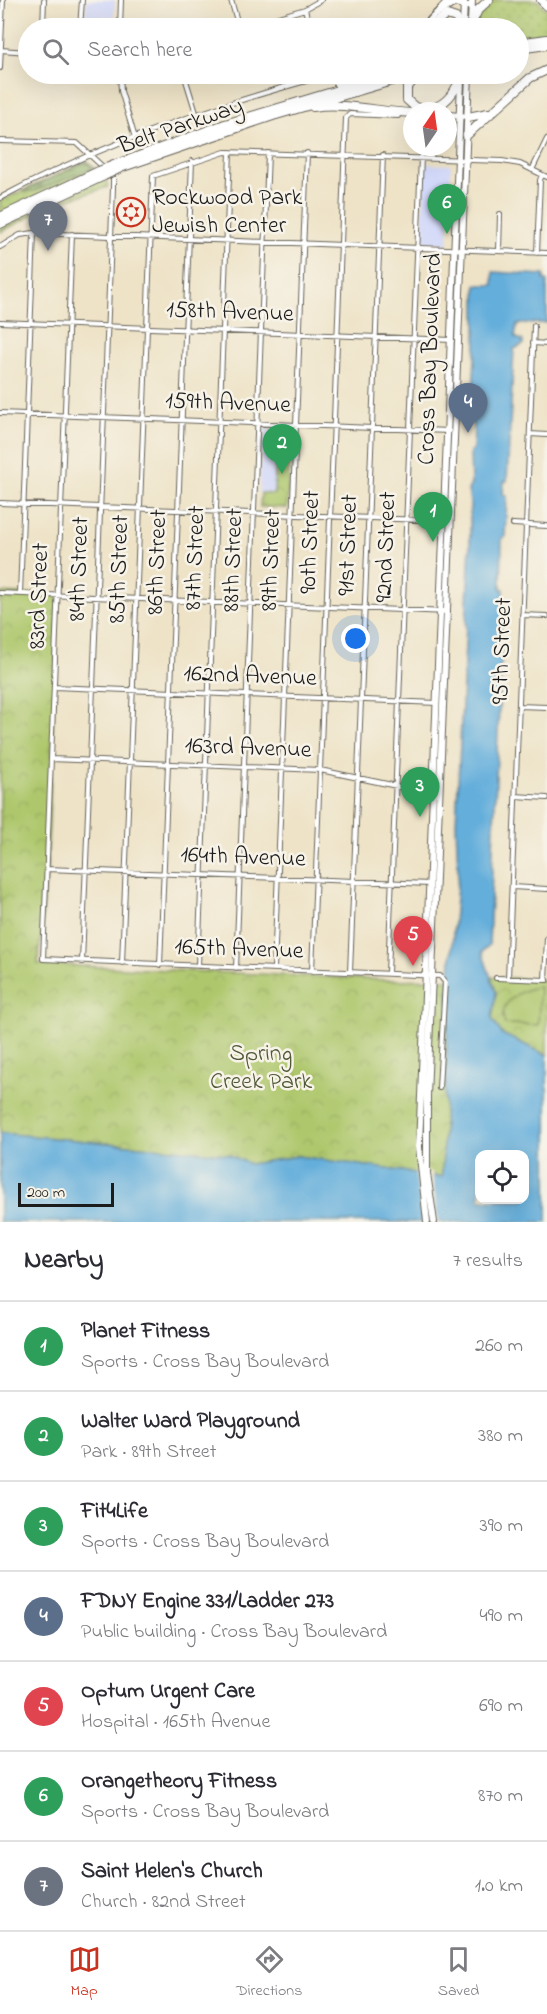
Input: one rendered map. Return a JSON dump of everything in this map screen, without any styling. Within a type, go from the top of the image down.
[{"type":"highway","points":[[475,18],[478,10],[489,0]]},
{"type":"highway","points":[[541,0],[547,6]]},
{"type":"highway","points":[[529,42],[547,39]]},
{"type":"highway","points":[[529,48],[547,45]]},
{"type":"highway","points":[[530,78],[547,62]]},
{"type":"highway","points":[[530,78],[547,70]]},
{"type":"highway","points":[[286,105],[339,84]]},
{"type":"highway","name":"Belt Parkway","points":[[0,217],[121,165],[286,105],[358,84]]},
{"type":"highway","name":"Belt Parkway","points":[[121,165],[382,84]]},
{"type":"highway","points":[[410,84],[407,88],[407,100],[415,107],[430,108],[445,102],[459,84]]},
{"type":"highway","points":[[467,135],[523,84]]},
{"type":"highway","points":[[464,116],[483,115],[501,104]]},
{"type":"highway","points":[[273,116],[332,105],[403,113]]},
{"type":"highway","name":"Belt Parkway","points":[[0,224],[101,173]]},
{"type":"main road","points":[[463,18],[464,1]]},
{"type":"main road","points":[[436,14],[451,4],[464,1],[472,3],[471,18]]},
{"type":"main road","name":"Cross Bay Boulevard","points":[[427,1222],[422,1147],[425,975],[456,199],[458,158],[464,116],[464,84]]},
{"type":"main road","points":[[457,116],[464,116]]},
{"type":"main road","name":"Cross Bay Boulevard","points":[[434,1222],[422,1147],[441,795],[467,135],[464,116]]},
{"type":"main road","points":[[456,199],[459,203],[458,243],[462,249]]},
{"type":"street","points":[[0,68],[3,0]]},
{"type":"street","points":[[43,18],[44,0]]},
{"type":"street","points":[[81,18],[82,0]]},
{"type":"street","points":[[120,18],[121,0]]},
{"type":"street","points":[[231,0],[237,18]]},
{"type":"street","points":[[275,18],[305,9],[321,0]]},
{"type":"street","points":[[432,18],[449,0]]},
{"type":"street","points":[[305,9],[307,18]]},
{"type":"street","points":[[0,50],[18,51]]},
{"type":"street","points":[[121,84],[123,101],[135,138]]},
{"type":"street","points":[[187,84],[197,116]]},
{"type":"street","points":[[0,198],[48,173],[135,138],[294,84]]},
{"type":"street","name":"90th Street","points":[[312,971],[347,115],[403,114]]},
{"type":"street","points":[[532,170],[547,139]]},
{"type":"street","points":[[0,141],[77,143],[90,156]]},
{"type":"street","points":[[192,161],[219,152],[230,152],[383,155],[512,162],[545,176],[540,180],[537,253]]},
{"type":"street","name":"87th Street","points":[[198,966],[230,152]]},
{"type":"street","name":"88th Street","points":[[236,968],[268,153]]},
{"type":"street","name":"89th Street","points":[[274,969],[307,153]]},
{"type":"street","name":"91st Street","points":[[350,972],[383,155]]},
{"type":"street","name":"84th Street","points":[[82,962],[113,177],[90,156]]},
{"type":"street","name":"92nd Street","points":[[388,974],[421,157]]},
{"type":"street","name":"85th Street","points":[[122,963],[153,176],[192,161]]},
{"type":"street","name":"86th Street","points":[[160,965],[192,161]]},
{"type":"street","points":[[499,251],[500,214]]},
{"type":"street","points":[[0,247],[20,235],[34,233],[547,253]]},
{"type":"street","points":[[20,594],[34,233]]},
{"type":"street","name":"83rd Street","points":[[43,959],[72,234]]},
{"type":"street","name":"158th Avenue","points":[[0,322],[459,340]]},
{"type":"street","name":"95th Street","points":[[508,978],[534,326]]},
{"type":"street","points":[[533,343],[547,344]]},
{"type":"street","name":"159th Avenue","points":[[0,412],[455,431]]},
{"type":"street","points":[[530,434],[547,435]]},
{"type":"street","points":[[0,503],[451,521]]},
{"type":"street","points":[[513,524],[547,526]]},
{"type":"street","points":[[0,593],[448,612]]},
{"type":"street","points":[[522,615],[547,616]]},
{"type":"street","name":"162nd Avenue","points":[[54,687],[444,703]]},
{"type":"street","points":[[519,706],[547,707]]},
{"type":"street","name":"163rd Avenue","points":[[51,759],[320,770],[441,795]]},
{"type":"street","points":[[515,796],[547,798]]},
{"type":"street","name":"164th Avenue","points":[[47,868],[437,884]]},
{"type":"street","points":[[511,887],[547,889]]},
{"type":"street","points":[[495,978],[546,980],[547,938]]},
{"type":"street","name":"165th Avenue","points":[[43,959],[433,975]]},
{"type":"street","points":[[433,975],[442,977],[445,982],[439,1088]]},
{"type":"shaded area","points":[[86,0],[115,0],[114,18],[85,18]]},
{"type":"shaded area","points":[[425,164],[451,165],[448,244],[422,242]]},
{"type":"shaded area","points":[[262,429],[291,430],[290,455],[276,455],[274,494],[259,493]]},
{"type":"green space","points":[[493,0],[537,0],[547,10],[547,35],[529,38],[529,18],[478,18],[479,13]]},
{"type":"green space","points":[[87,161],[96,169],[0,214],[0,201]]},
{"type":"green space","points":[[85,162],[96,169],[85,171],[36,191],[22,192]]},
{"type":"green space","points":[[106,178],[108,187],[59,202],[0,232],[0,228]]},
{"type":"green space","points":[[276,454],[290,455],[287,508],[260,507],[261,493],[274,494]]},
{"type":"green space","name":"Spring Creek Park","points":[[0,593],[58,596],[47,869],[38,964],[388,980],[447,979],[450,976],[442,1177],[298,1156],[250,1164],[227,1154],[0,1133]]},
{"type":"green space","points":[[491,977],[547,980],[547,1055],[502,1034],[492,1019],[496,992]]},
{"type":"green space","points":[[540,987],[538,1025],[505,1024],[503,1016],[507,1003],[518,994]]},
{"type":"water","points":[[493,272],[544,275],[544,280],[547,281],[547,323],[517,324],[515,337],[523,341],[523,345],[514,349],[507,481],[504,482],[503,495],[507,496],[505,537],[502,538],[501,589],[504,589],[489,945],[482,952],[496,992],[492,1019],[502,1034],[547,1055],[547,1222],[0,1222],[0,1133],[227,1154],[250,1164],[298,1156],[442,1177],[449,984],[458,873],[456,823],[470,544],[468,490],[471,484],[470,452],[473,450],[474,425],[471,424],[476,342],[476,285],[493,285]]},
{"type":"pier","points":[[415,1170],[432,1172],[438,1222],[423,1222]]},
{"type":"place","name":"Rockwood Park Jewish Center","points":[[131,212]]},
{"type":"place","name":"Orangetheory Fitness","points":[[447,234]]},
{"type":"place","name":"Saint Helen's Church","points":[[48,251]]},
{"type":"place","name":"FDNY Engine 331/Ladder 273","points":[[468,433]]},
{"type":"place","name":"Walter Ward Playground","points":[[282,474]]},
{"type":"place","name":"Planet Fitness","points":[[433,542]]},
{"type":"place","name":"Fit4Life","points":[[420,817]]},
{"type":"place","name":"Optum Urgent Care","points":[[413,966]]}]
